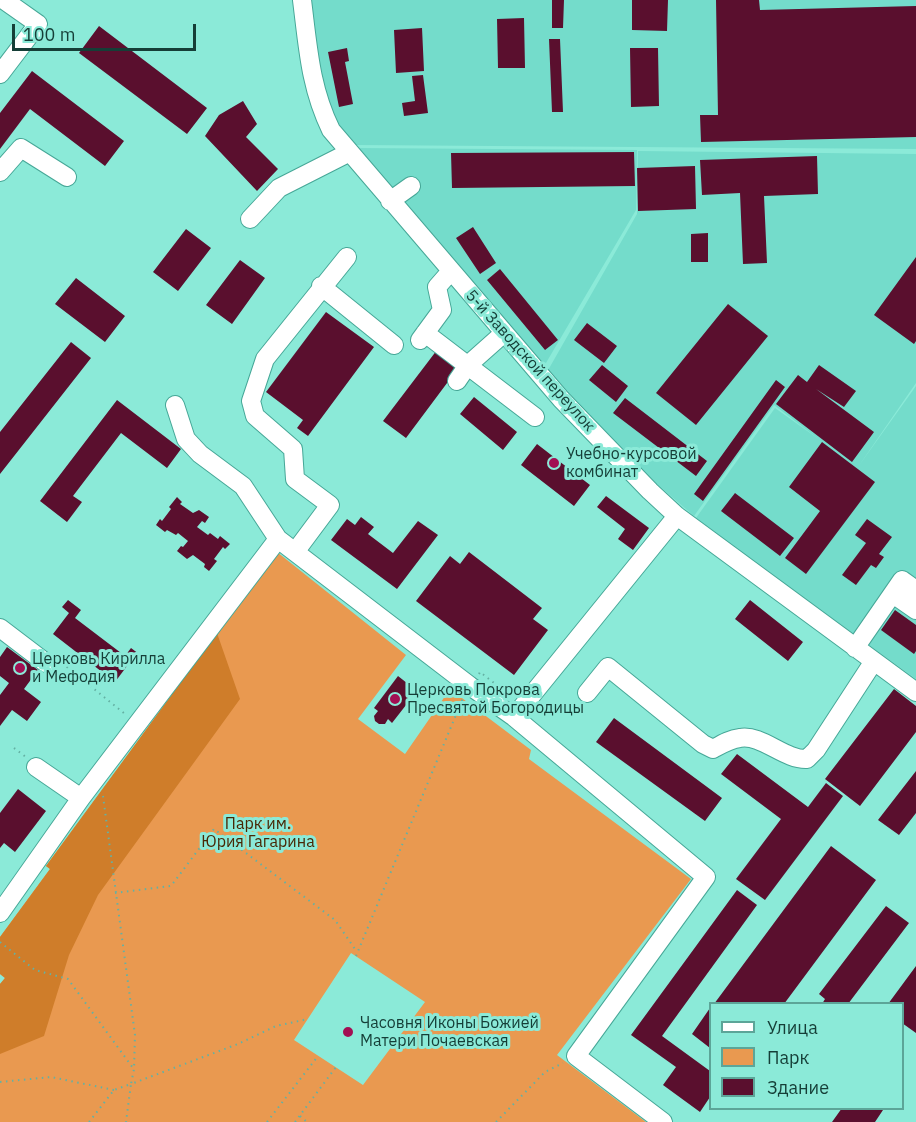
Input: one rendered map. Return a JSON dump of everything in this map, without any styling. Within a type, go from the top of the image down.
[{"type":"street","points":[[0,74],[38,24],[4,0]]},
{"type":"street","name":"5-й Заводской переулок","points":[[302,0],[312,80],[320,107],[331,130],[561,399],[677,516],[916,692]]},
{"type":"street","points":[[0,172],[21,148],[67,177]]},
{"type":"street","points":[[250,219],[279,188],[350,152]]},
{"type":"street","points":[[390,201],[411,186]]},
{"type":"street","points":[[295,552],[330,506],[295,479],[293,449],[255,416],[251,401],[265,359],[347,256]]},
{"type":"street","points":[[451,271],[437,287],[442,310],[422,337],[468,365],[535,417]]},
{"type":"street","points":[[321,286],[394,345]]},
{"type":"street","points":[[457,381],[468,365],[504,333]]},
{"type":"street","points":[[175,405],[186,439],[200,454],[243,486],[278,539],[514,717],[706,877],[576,1056],[663,1122]]},
{"type":"street","points":[[514,717],[677,516]]},
{"type":"street","points":[[0,914],[81,798],[278,539]]},
{"type":"street","points":[[855,648],[902,580],[916,590]]},
{"type":"street","points":[[893,594],[916,610]]},
{"type":"street","points":[[1,630],[50,660]]},
{"type":"street","points":[[587,693],[608,667],[703,744],[713,749],[733,739],[743,737],[796,759],[807,759],[816,750],[874,661]]},
{"type":"street","points":[[36,767],[81,798]]},
{"type":"path","points":[[50,660],[128,717]]},
{"type":"path","points":[[356,956],[466,693]]},
{"type":"path","points":[[103,795],[135,1035],[134,1069],[126,1122]]},
{"type":"path","points":[[115,893],[171,886],[214,829],[335,920],[357,952]]},
{"type":"path","points":[[0,942],[36,970],[68,979],[134,1069]]},
{"type":"path","points":[[0,1082],[51,1077],[114,1090],[238,1044],[276,1026],[309,1018]]},
{"type":"path","points":[[267,1122],[318,1056]]},
{"type":"path","points":[[496,1122],[545,1072],[576,1056]]},
{"type":"path","points":[[295,1122],[336,1067]]},
{"type":"path","points":[[89,1122],[114,1090]]},
{"type":"path","points":[[300,1115],[307,1122]]},
{"type":"shaded area","points":[[311,0],[916,0],[916,149],[355,145],[329,111],[319,64]]},
{"type":"shaded area","points":[[355,148],[637,150],[636,210],[543,368]]},
{"type":"shaded area","points":[[638,151],[916,154],[916,383],[858,467],[916,386],[916,679],[696,518],[775,408],[820,440],[774,405],[694,516],[657,484],[547,372],[637,214]]},
{"type":"shaded area","points":[[217,633],[240,699],[98,895],[69,955],[44,1036],[0,1054],[0,984],[5,978],[0,974],[0,937],[50,869],[46,866]]},
{"type":"green space","name":"Парк им. Юрия Гагарина","points":[[277,552],[406,655],[358,719],[405,754],[450,689],[531,750],[529,759],[691,879],[557,1055],[646,1122],[0,1122],[0,984],[5,978],[0,974],[0,937],[50,869],[46,866]],"holes":[[[351,953],[425,1002],[363,1085],[294,1040]]]},
{"type":"building","points":[[552,0],[564,0],[563,28],[552,28]]},
{"type":"building","points":[[632,0],[668,0],[667,31],[632,30]]},
{"type":"building","points":[[716,0],[759,0],[760,10],[916,6],[916,137],[701,142],[700,115],[718,115]]},
{"type":"building","points":[[524,18],[525,68],[498,68],[497,19]]},
{"type":"building","points":[[99,26],[207,108],[187,134],[79,53]]},
{"type":"building","points":[[422,28],[424,71],[396,73],[394,30]]},
{"type":"building","points":[[549,39],[560,39],[563,112],[552,112]]},
{"type":"building","points":[[347,48],[349,61],[345,62],[353,104],[339,107],[328,52]]},
{"type":"building","points":[[630,48],[658,48],[659,106],[631,107]]},
{"type":"building","points":[[32,71],[124,141],[105,166],[30,109],[0,149],[0,113]]},
{"type":"building","points":[[423,75],[428,113],[404,116],[402,103],[415,101],[412,76]]},
{"type":"building","points":[[243,101],[257,124],[246,137],[278,169],[257,191],[205,136],[219,115]]},
{"type":"building","points":[[634,152],[635,186],[452,188],[451,153]]},
{"type":"building","points":[[817,156],[818,194],[764,196],[767,263],[743,264],[740,193],[702,195],[700,160]]},
{"type":"building","points":[[695,166],[696,209],[638,211],[637,168]]},
{"type":"building","points":[[473,227],[496,263],[480,274],[456,238]]},
{"type":"building","points":[[186,229],[211,248],[178,291],[153,272]]},
{"type":"building","points":[[708,233],[708,262],[691,262],[691,234]]},
{"type":"building","points":[[916,257],[916,341],[914,344],[874,315]]},
{"type":"building","points":[[240,260],[265,278],[232,324],[206,305]]},
{"type":"building","points":[[500,269],[558,340],[545,350],[487,280]]},
{"type":"building","points":[[76,278],[125,316],[105,342],[55,304]]},
{"type":"building","points":[[728,304],[768,336],[696,425],[656,393]]},
{"type":"building","points":[[326,312],[374,347],[308,436],[297,428],[303,420],[266,392]]},
{"type":"building","points":[[587,323],[617,346],[604,363],[574,340]]},
{"type":"building","points":[[71,342],[91,358],[0,474],[0,432]]},
{"type":"building","points":[[437,350],[459,367],[406,438],[383,421]]},
{"type":"building","points":[[602,365],[628,386],[616,402],[589,380]]},
{"type":"building","points":[[819,365],[856,391],[844,407],[816,389],[874,432],[852,462],[776,404],[798,375],[807,382]]},
{"type":"building","points":[[776,380],[785,387],[703,501],[694,494]]},
{"type":"building","points":[[474,397],[517,432],[503,450],[460,414]]},
{"type":"building","points":[[625,398],[707,461],[696,476],[613,413]]},
{"type":"building","points":[[117,400],[181,449],[167,468],[121,433],[73,496],[82,502],[67,522],[40,501]]},
{"type":"building","points":[[822,442],[875,482],[806,574],[785,558],[820,511],[789,487]]},
{"type":"building","points":[[537,444],[590,485],[574,506],[521,465]]},
{"type":"building","points":[[735,493],[794,538],[780,556],[721,511]]},
{"type":"building","points":[[606,496],[649,528],[633,550],[618,539],[625,529],[597,507]]},
{"type":"building","points":[[177,497],[182,502],[180,504],[193,513],[199,510],[209,517],[205,523],[202,521],[197,527],[218,539],[220,536],[230,544],[225,549],[223,547],[214,559],[217,561],[209,571],[204,567],[205,564],[193,555],[187,559],[177,551],[188,541],[178,533],[176,535],[167,530],[165,532],[156,525],[171,509],[169,507]]},
{"type":"building","points":[[361,517],[374,527],[368,534],[393,553],[418,521],[438,535],[397,589],[331,540],[347,519],[355,525]]},
{"type":"building","points":[[867,519],[892,537],[879,554],[884,557],[876,568],[871,565],[856,585],[842,575],[866,543],[855,535]]},
{"type":"building","points":[[469,552],[542,608],[533,619],[548,630],[514,675],[416,601],[450,556],[460,564]]},
{"type":"building","points":[[68,600],[81,610],[75,618],[125,656],[131,648],[143,657],[135,666],[130,662],[115,682],[53,634],[69,613],[62,607]]},
{"type":"building","points":[[750,600],[803,642],[788,661],[735,619]]},
{"type":"building","points":[[895,610],[916,625],[914,654],[881,630]]},
{"type":"building","points":[[7,647],[38,670],[24,689],[41,702],[27,721],[12,710],[0,726],[0,695],[9,683],[0,676],[0,657]]},
{"type":"building","name":"Церковь Покрова Пресвятой Богородицы","points":[[398,676],[417,691],[392,723],[388,719],[385,724],[379,724],[375,721],[374,716],[378,711],[374,708]]},
{"type":"building","points":[[894,689],[916,706],[916,732],[860,806],[825,779]]},
{"type":"building","points":[[614,718],[722,798],[705,821],[596,742]]},
{"type":"building","points":[[737,754],[808,807],[826,783],[843,796],[765,900],[736,879],[781,819],[721,774]]},
{"type":"building","points":[[916,771],[916,813],[899,835],[878,820]]},
{"type":"building","points":[[18,789],[46,811],[15,852],[4,843],[0,848],[0,813]]},
{"type":"building","points":[[831,846],[876,880],[785,1002],[715,1002]]},
{"type":"building","points":[[737,890],[757,905],[662,1036],[709,1070],[709,1098],[700,1112],[663,1085],[676,1067],[631,1035]]},
{"type":"building","points":[[886,906],[909,923],[850,1002],[823,1002],[825,999],[819,994]]},
{"type":"building","points":[[916,966],[916,1033],[904,1024],[904,1002],[889,1002]]},
{"type":"building","points":[[709,1009],[709,1047],[692,1034]]},
{"type":"building","points":[[841,1110],[883,1110],[875,1122],[832,1122]]},
{"type":"place","name":"Учебно-курсовой комбинат","points":[[554,463]]},
{"type":"place","name":"Церковь Кирилла и Мефодия","points":[[20,668]]},
{"type":"place","name":"Церковь Покрова Пресвятой Богородицы","points":[[395,699]]},
{"type":"place","name":"Часовня Иконы Божией Матери Почаевская","points":[[348,1032]]}]
